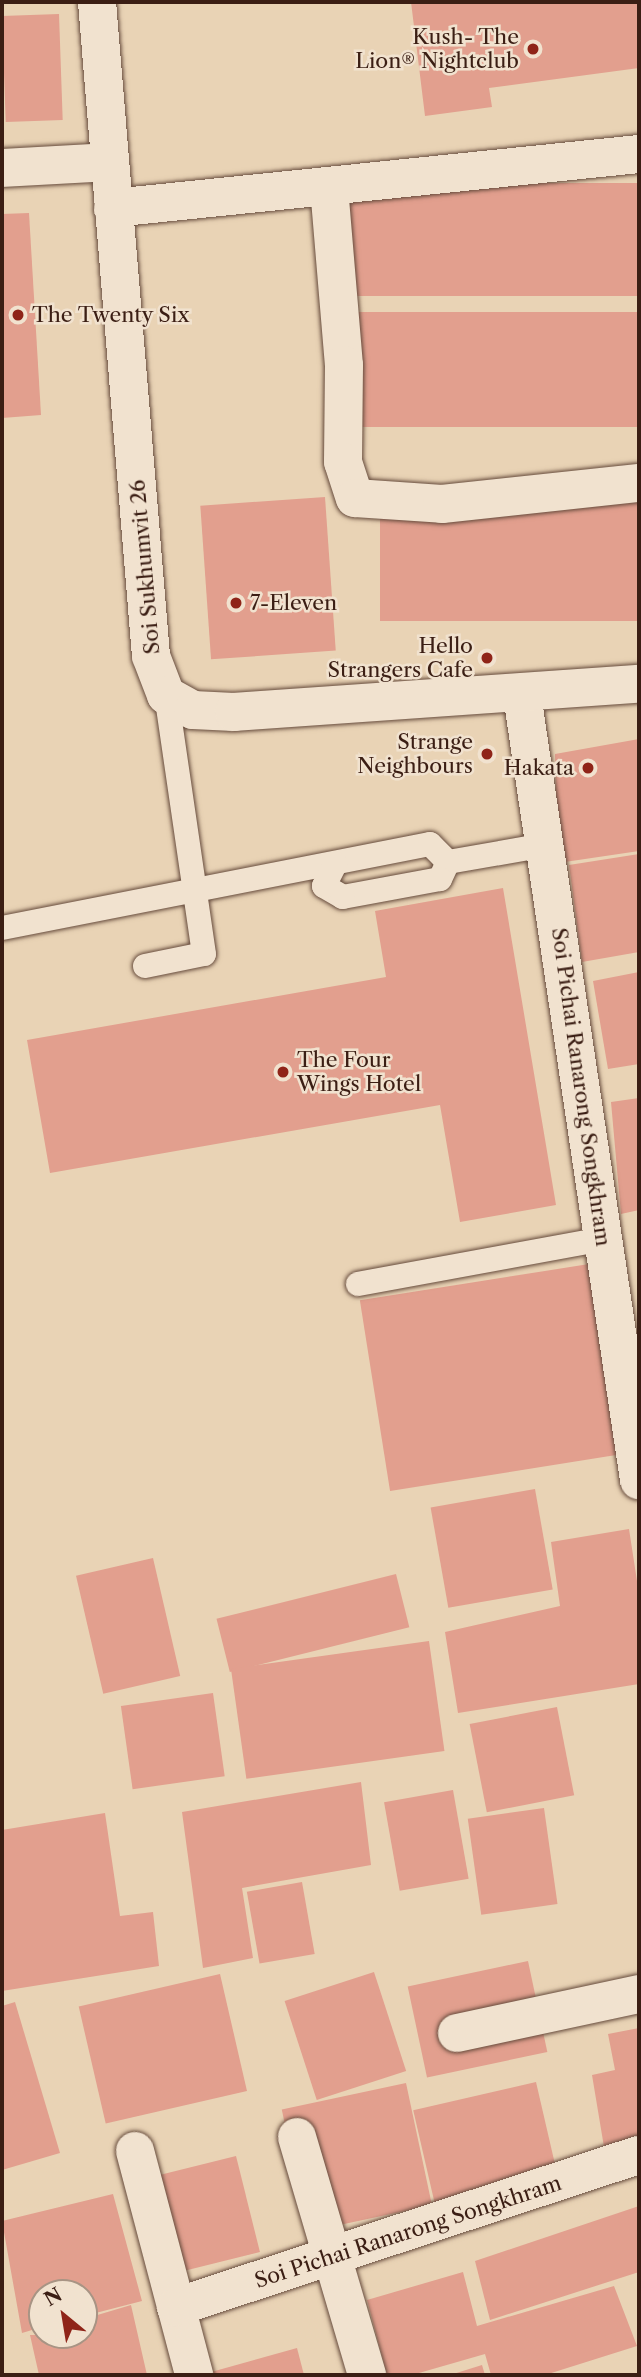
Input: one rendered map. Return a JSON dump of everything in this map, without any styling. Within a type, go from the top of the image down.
[{"type":"street","name":"Soi Sukhumvit 26","points":[[97,2],[151,656],[166,695]]},
{"type":"street","points":[[113,208],[639,155]]},
{"type":"street","points":[[2,168],[110,162]]},
{"type":"street","points":[[330,187],[344,365],[343,461],[355,498],[442,504],[639,482]]},
{"type":"street","points":[[166,695],[193,710],[234,712],[522,695],[639,684]]},
{"type":"street","name":"Soi Pichai Ranarong Songkhram","points":[[522,695],[639,1479]]},
{"type":"street","points":[[457,2033],[639,1994]]},
{"type":"street","points":[[296,2137],[367,2375]]},
{"type":"street","points":[[135,2151],[194,2375]]},
{"type":"street","name":"Soi Pichai Ranarong Songkhram","points":[[176,2307],[332,2258],[639,2155]]},
{"type":"lane","points":[[145,966],[204,954],[166,695]]},
{"type":"lane","points":[[2,928],[430,844],[448,862]]},
{"type":"lane","points":[[448,862],[545,845]]},
{"type":"lane","points":[[335,864],[324,886],[343,897],[440,879],[448,862]]},
{"type":"lane","points":[[358,1284],[603,1239]]},
{"type":"building","points":[[411,2],[639,2],[639,68],[489,88],[492,107],[425,116]]},
{"type":"building","points":[[59,14],[63,120],[6,122],[2,16]]},
{"type":"building","points":[[342,183],[639,183],[639,296],[342,296]]},
{"type":"building","name":"The Twenty Six","points":[[29,213],[41,415],[2,418],[2,214]]},
{"type":"building","points":[[358,312],[639,312],[639,427],[358,427]]},
{"type":"building","points":[[380,496],[639,496],[639,621],[380,621]]},
{"type":"building","points":[[325,497],[336,651],[211,659],[200,506]]},
{"type":"building","points":[[639,739],[639,851],[558,863],[555,754]]},
{"type":"building","points":[[639,854],[639,952],[582,962],[569,865]]},
{"type":"building","name":"The Four Wings Hotel","points":[[503,888],[556,1205],[460,1222],[440,1105],[50,1173],[27,1040],[386,977],[375,911]]},
{"type":"building","points":[[639,972],[639,1064],[608,1069],[593,981]]},
{"type":"building","points":[[639,1098],[639,1210],[621,1214],[611,1102]]},
{"type":"building","points":[[589,1264],[619,1455],[390,1491],[360,1300]]},
{"type":"building","points":[[535,1489],[553,1589],[448,1608],[431,1507]]},
{"type":"building","points":[[629,1529],[639,1594],[639,1684],[458,1713],[445,1632],[560,1606],[551,1542]]},
{"type":"building","points":[[153,1558],[180,1676],[103,1694],[76,1576]]},
{"type":"building","points":[[396,1574],[409,1627],[230,1672],[216,1619]]},
{"type":"building","points":[[429,1641],[444,1751],[246,1779],[231,1669]]},
{"type":"building","points":[[213,1693],[225,1776],[133,1789],[121,1706]]},
{"type":"building","points":[[557,1707],[574,1795],[487,1812],[470,1724]]},
{"type":"building","points":[[361,1782],[371,1865],[242,1888],[253,1958],[203,1968],[182,1812]]},
{"type":"building","points":[[453,1790],[469,1879],[400,1891],[384,1802]]},
{"type":"building","points":[[544,1808],[557,1904],[481,1915],[468,1819]]},
{"type":"building","points":[[105,1813],[120,1916],[153,1912],[159,1966],[2,1991],[2,1830]]},
{"type":"building","points":[[302,1882],[315,1954],[260,1964],[247,1892]]},
{"type":"building","points":[[528,1961],[547,2052],[427,2078],[408,1987]]},
{"type":"building","points":[[374,1972],[406,2071],[317,2100],[285,2001]]},
{"type":"building","points":[[220,1974],[247,2091],[106,2124],[79,2007]]},
{"type":"building","points":[[15,2002],[60,2153],[2,2170],[2,2006]]},
{"type":"building","points":[[639,2028],[639,2150],[606,2159],[592,2075],[615,2070],[608,2034]]},
{"type":"building","points":[[536,2082],[558,2177],[435,2205],[413,2110]]},
{"type":"building","points":[[406,2083],[432,2205],[308,2232],[282,2109]]},
{"type":"building","points":[[236,2156],[260,2252],[177,2273],[153,2177]]},
{"type":"building","points":[[113,2194],[142,2301],[98,2312],[98,2279],[28,2279],[28,2331],[22,2333],[2,2221]]},
{"type":"building","points":[[639,2206],[639,2272],[490,2320],[475,2261]]},
{"type":"building","points":[[463,2272],[477,2326],[614,2286],[637,2346],[545,2375],[491,2375],[485,2354],[412,2375],[387,2375],[367,2300]]},
{"type":"building","points":[[131,2305],[147,2375],[39,2375],[33,2349],[98,2349],[98,2315]]},
{"type":"building","points":[[297,2348],[304,2375],[204,2375],[204,2374]]},
{"type":"building","points":[[482,2365],[485,2375],[450,2375]]},
{"type":"place","name":"Kush- The Lion® Nightclub","points":[[533,49]]},
{"type":"place","name":"The Twenty Six","points":[[18,315]]},
{"type":"place","name":"7-Eleven","points":[[236,603]]},
{"type":"place","name":"Hello Strangers Cafe","points":[[487,658]]},
{"type":"place","name":"Strange Neighbours","points":[[487,754]]},
{"type":"place","name":"Hakata","points":[[588,768]]},
{"type":"place","name":"The Four Wings Hotel","points":[[283,1072]]}]
